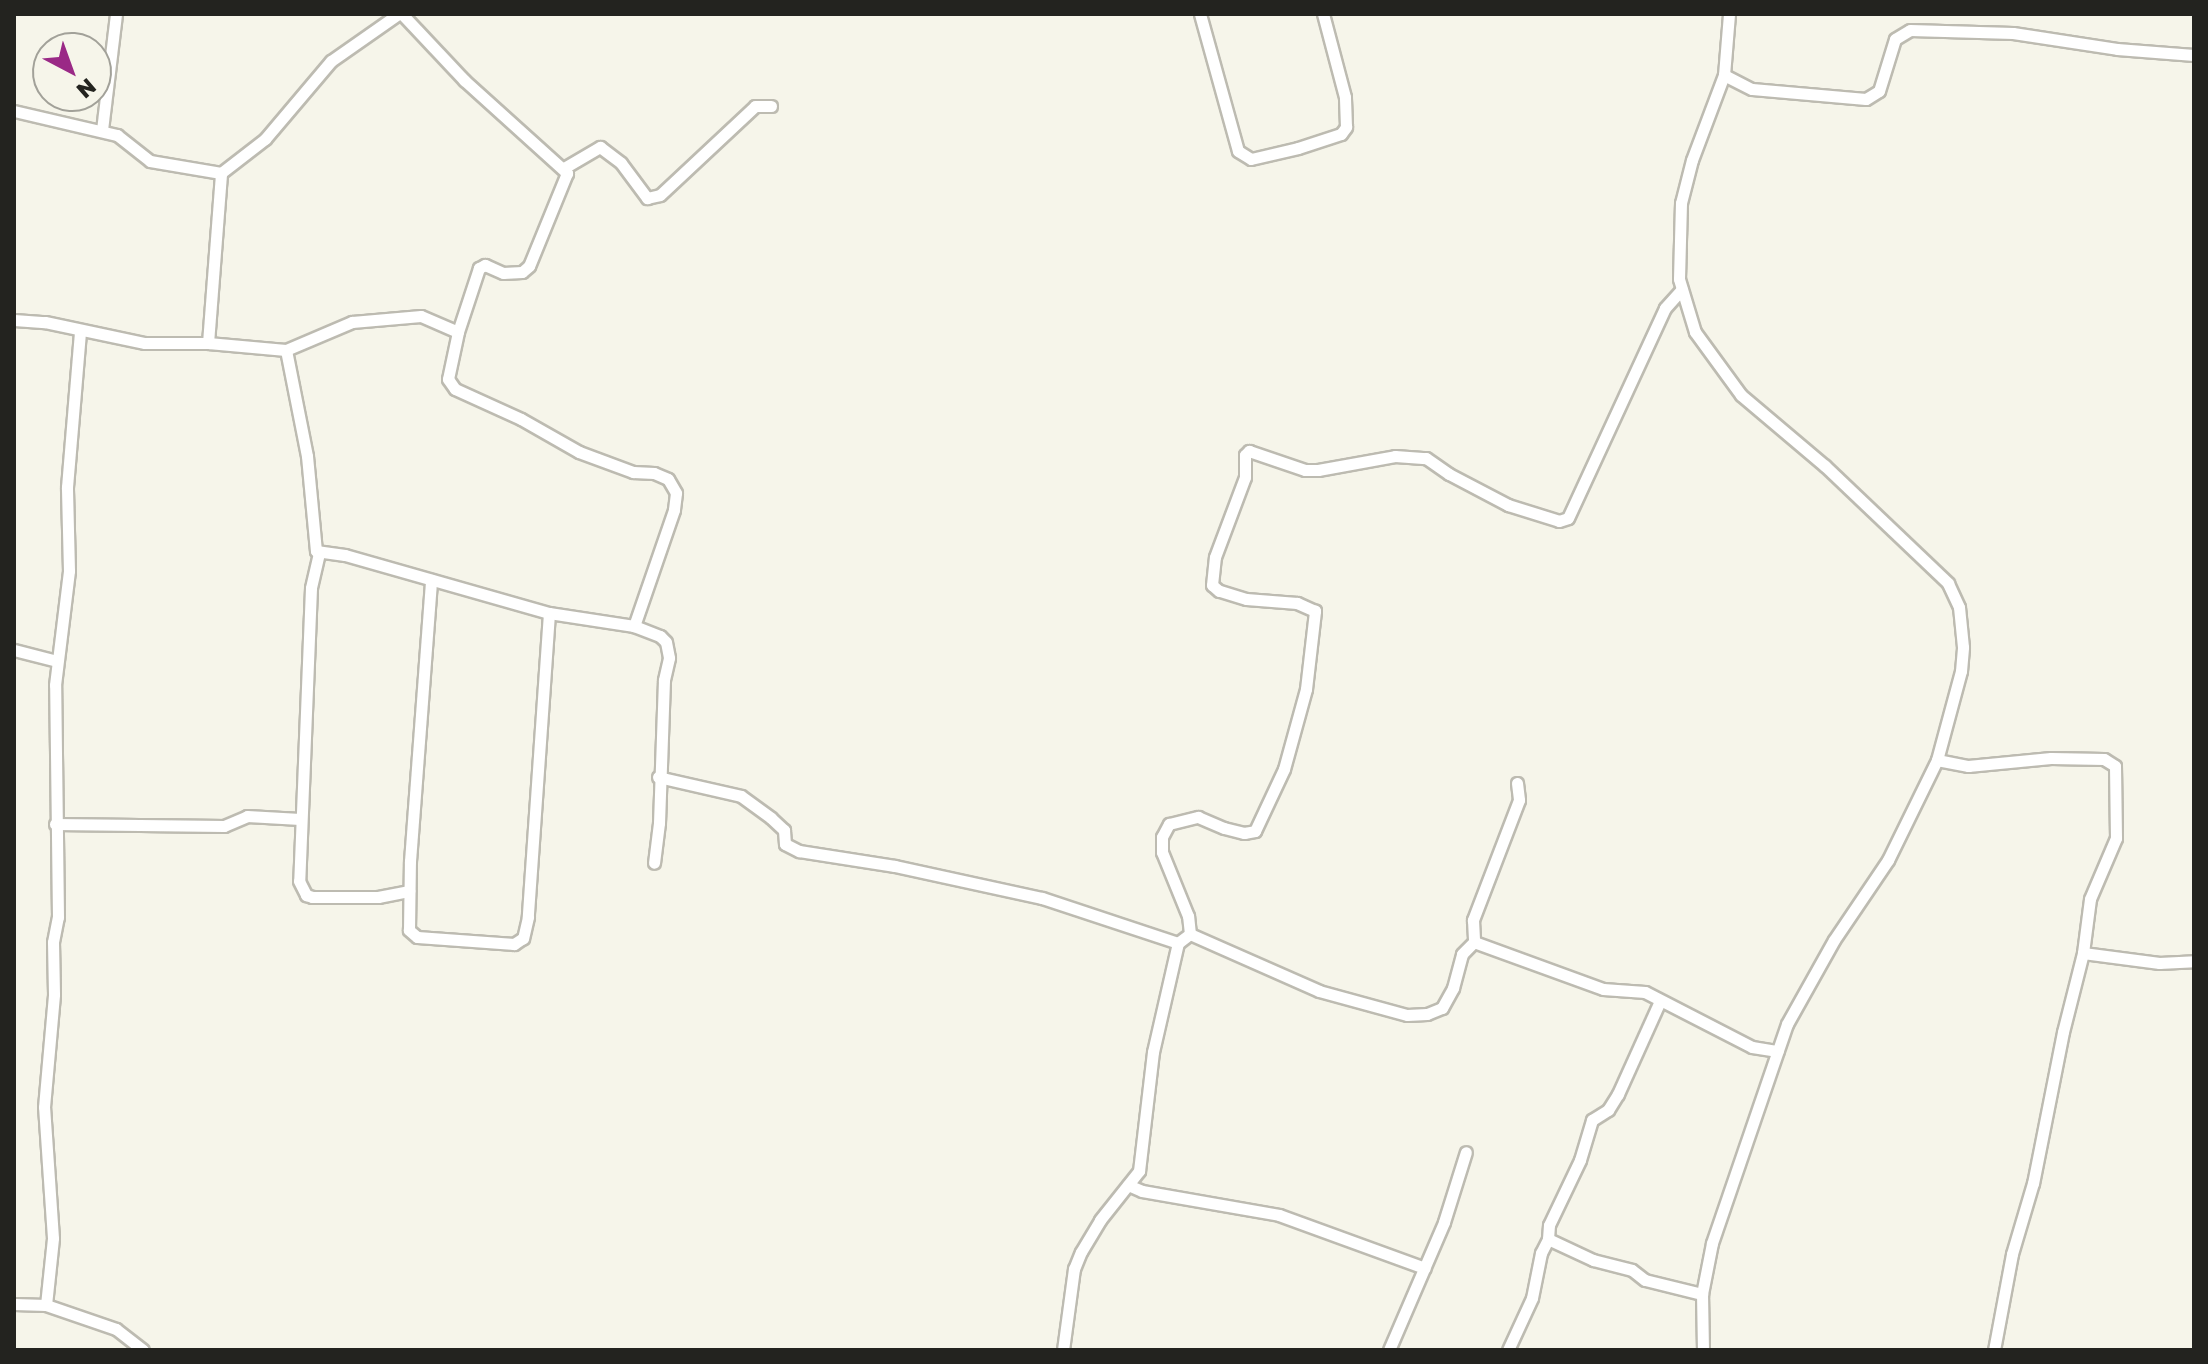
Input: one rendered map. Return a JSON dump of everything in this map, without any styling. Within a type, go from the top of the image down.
[{"type":"street","points":[[102,130],[116,14]]},
{"type":"street","points":[[14,111],[117,135],[150,161],[221,173],[265,139],[331,61],[400,14],[464,80],[564,168],[566,179],[529,266],[522,272],[503,273],[485,265],[479,268],[458,332],[448,379],[455,389],[521,419],[579,452],[633,472],[654,473],[668,479],[676,493],[662,551],[634,626]]},
{"type":"street","points":[[1200,14],[1238,151],[1251,159],[1341,134],[1346,127],[1345,97],[1323,14]]},
{"type":"street","points":[[1703,1350],[1702,1294],[1712,1243],[1787,1024],[1834,940],[1888,860],[1937,760],[1961,671],[1963,647],[1959,607],[1948,583],[1825,466],[1741,395],[1695,332],[1682,289],[1678,249],[1681,203],[1692,160],[1724,75],[1729,14]]},
{"type":"street","points":[[1724,75],[1752,89],[1866,99],[1879,91],[1895,39],[1910,30],[2013,33],[2117,49],[2194,55]]},
{"type":"street","points":[[564,168],[600,147],[621,163],[647,198],[660,195],[755,106],[771,106]]},
{"type":"street","points":[[208,343],[221,173]]},
{"type":"street","points":[[1190,934],[1188,916],[1162,852],[1162,837],[1169,824],[1198,817],[1244,833],[1255,831],[1272,798],[1301,716],[1315,622],[1315,611],[1310,608],[1246,599],[1219,591],[1212,585],[1215,557],[1245,477],[1245,455],[1249,451],[1305,470],[1395,456],[1426,458],[1449,474],[1508,505],[1549,519],[1568,518],[1665,308],[1682,289]]},
{"type":"street","points":[[14,320],[145,343],[208,343],[286,350],[352,322],[421,316],[458,332]]},
{"type":"street","points":[[46,1305],[53,1238],[44,1107],[54,994],[53,942],[58,917],[55,824],[57,661],[69,571],[67,487],[80,331]]},
{"type":"street","points":[[286,350],[307,456],[313,541],[319,553],[311,588],[299,881],[306,895],[378,897],[409,891]]},
{"type":"street","points":[[319,553],[345,555],[549,613],[634,626],[660,636],[669,649],[654,863]]},
{"type":"street","points":[[431,580],[409,891],[409,930],[417,937],[498,944],[514,944],[523,938],[528,917],[549,613]]},
{"type":"street","points":[[14,650],[57,661]]},
{"type":"street","points":[[1937,760],[1968,766],[2051,758],[2113,763],[2116,838],[2090,899],[2083,953],[2063,1032],[2033,1183],[2012,1254],[1994,1350]]},
{"type":"street","points":[[658,777],[741,796],[784,830],[785,844],[799,851],[895,866],[1042,898],[1178,943]]},
{"type":"street","points":[[1190,934],[1319,991],[1407,1015],[1427,1014],[1442,1008],[1453,988],[1462,954],[1474,942],[1473,920],[1519,800],[1517,783]]},
{"type":"street","points":[[55,824],[224,826],[247,816],[300,819]]},
{"type":"street","points":[[1063,1350],[1074,1269],[1100,1220],[1139,1171],[1153,1052],[1178,943],[1190,934]]},
{"type":"street","points":[[1474,942],[1504,956],[1603,989],[1645,992],[1752,1047],[1778,1051]]},
{"type":"street","points":[[2083,953],[2159,963],[2194,961]]},
{"type":"street","points":[[1508,1350],[1532,1298],[1549,1225],[1580,1160],[1592,1120],[1608,1110],[1618,1094],[1660,1001]]},
{"type":"street","points":[[1389,1350],[1459,1181],[1466,1152]]},
{"type":"street","points":[[1128,1185],[1142,1191],[1279,1215],[1425,1268]]},
{"type":"street","points":[[1548,1239],[1593,1260],[1632,1270],[1645,1280],[1702,1294]]},
{"type":"street","points":[[14,1304],[46,1305],[116,1329],[143,1350]]}]
